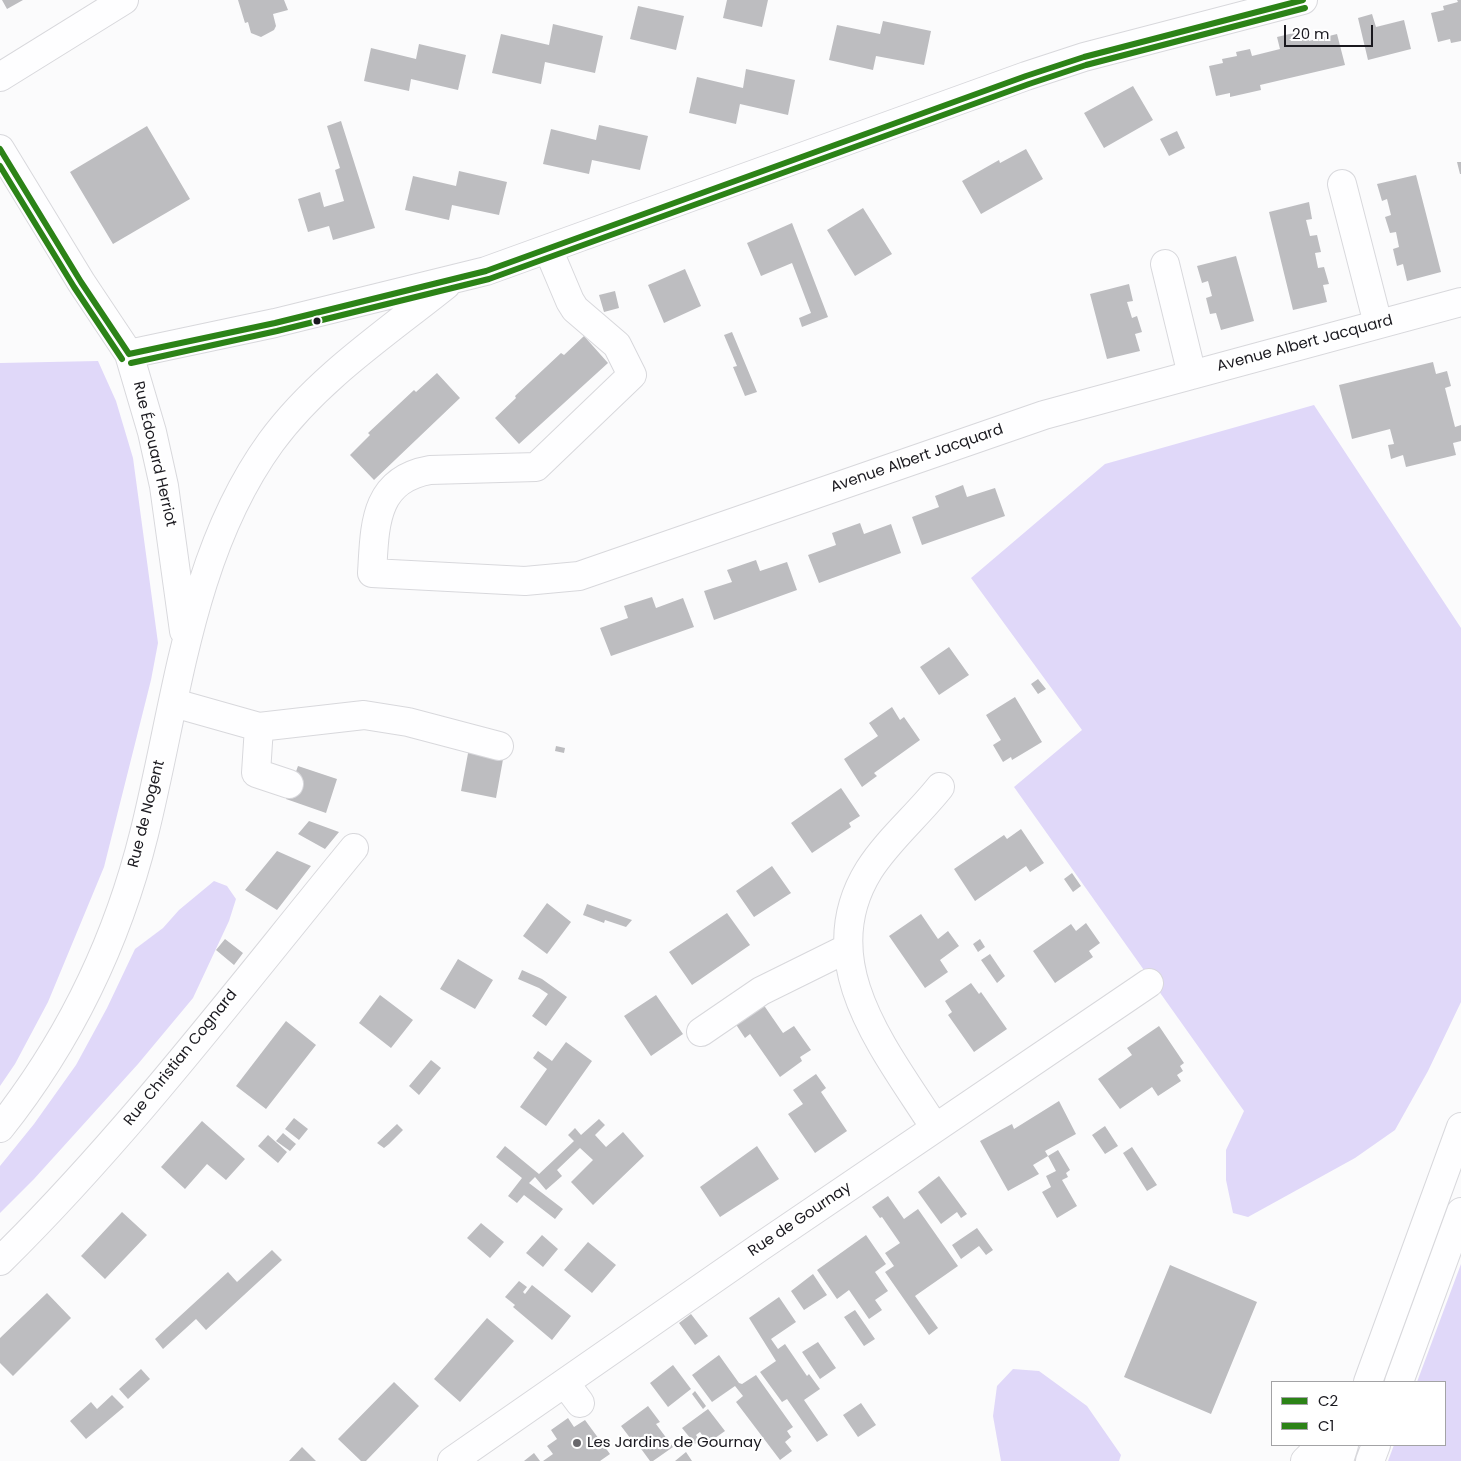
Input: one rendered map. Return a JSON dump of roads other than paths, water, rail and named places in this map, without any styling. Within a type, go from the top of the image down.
[{"type":"street","points":[[0,76],[124,0]]},
{"type":"street","points":[[129,354],[275,323],[452,280],[548,249],[1044,70],[1084,57],[1303,0]]},
{"type":"street","name":"Rue Édouard Herriot","points":[[0,149],[129,354],[152,432],[164,486],[186,647]]},
{"type":"street","points":[[1342,184],[1378,324]]},
{"type":"street","name":"Avenue Albert Jacquard","points":[[548,249],[575,309],[617,344],[632,375],[536,467],[430,470],[415,473],[403,480],[382,501],[377,513],[372,573],[525,581],[579,576],[1044,415],[1461,302]]},
{"type":"street","points":[[1165,264],[1192,375]]},
{"type":"street","name":"Rue de Nogent","points":[[0,1128],[59,1044],[85,995],[110,940],[126,897],[144,834],[186,647],[202,588],[219,540],[247,480],[271,442],[323,385],[452,280]]},
{"type":"street","points":[[174,704],[259,727],[364,715],[408,722],[499,746]]},
{"type":"street","points":[[259,727],[256,773],[289,784]]},
{"type":"street","points":[[935,1128],[864,1013],[850,971],[848,948],[852,909],[868,872],[892,840],[920,812],[940,787]]},
{"type":"street","name":"Rue Christian Cognard","points":[[0,1261],[23,1239],[124,1128],[354,848]]},
{"type":"street","points":[[700,1032],[762,990],[848,948]]},
{"type":"street","name":"Rue de Gournay","points":[[452,1461],[573,1393],[935,1128],[1149,983]]},
{"type":"street","points":[[1368,1381],[1461,1127]]},
{"type":"street","points":[[1400,1381],[1461,1212]]},
{"type":"street","points":[[1356,1381],[1398,1300]]},
{"type":"street","points":[[1305,1461],[1320,1446]]},
{"type":"street","points":[[1339,1461],[1344,1446]]},
{"type":"street","points":[[1370,1461],[1376,1446]]},
{"type":"place","name":"Les Jardins de Gournay","points":[[577,1443]]}]
